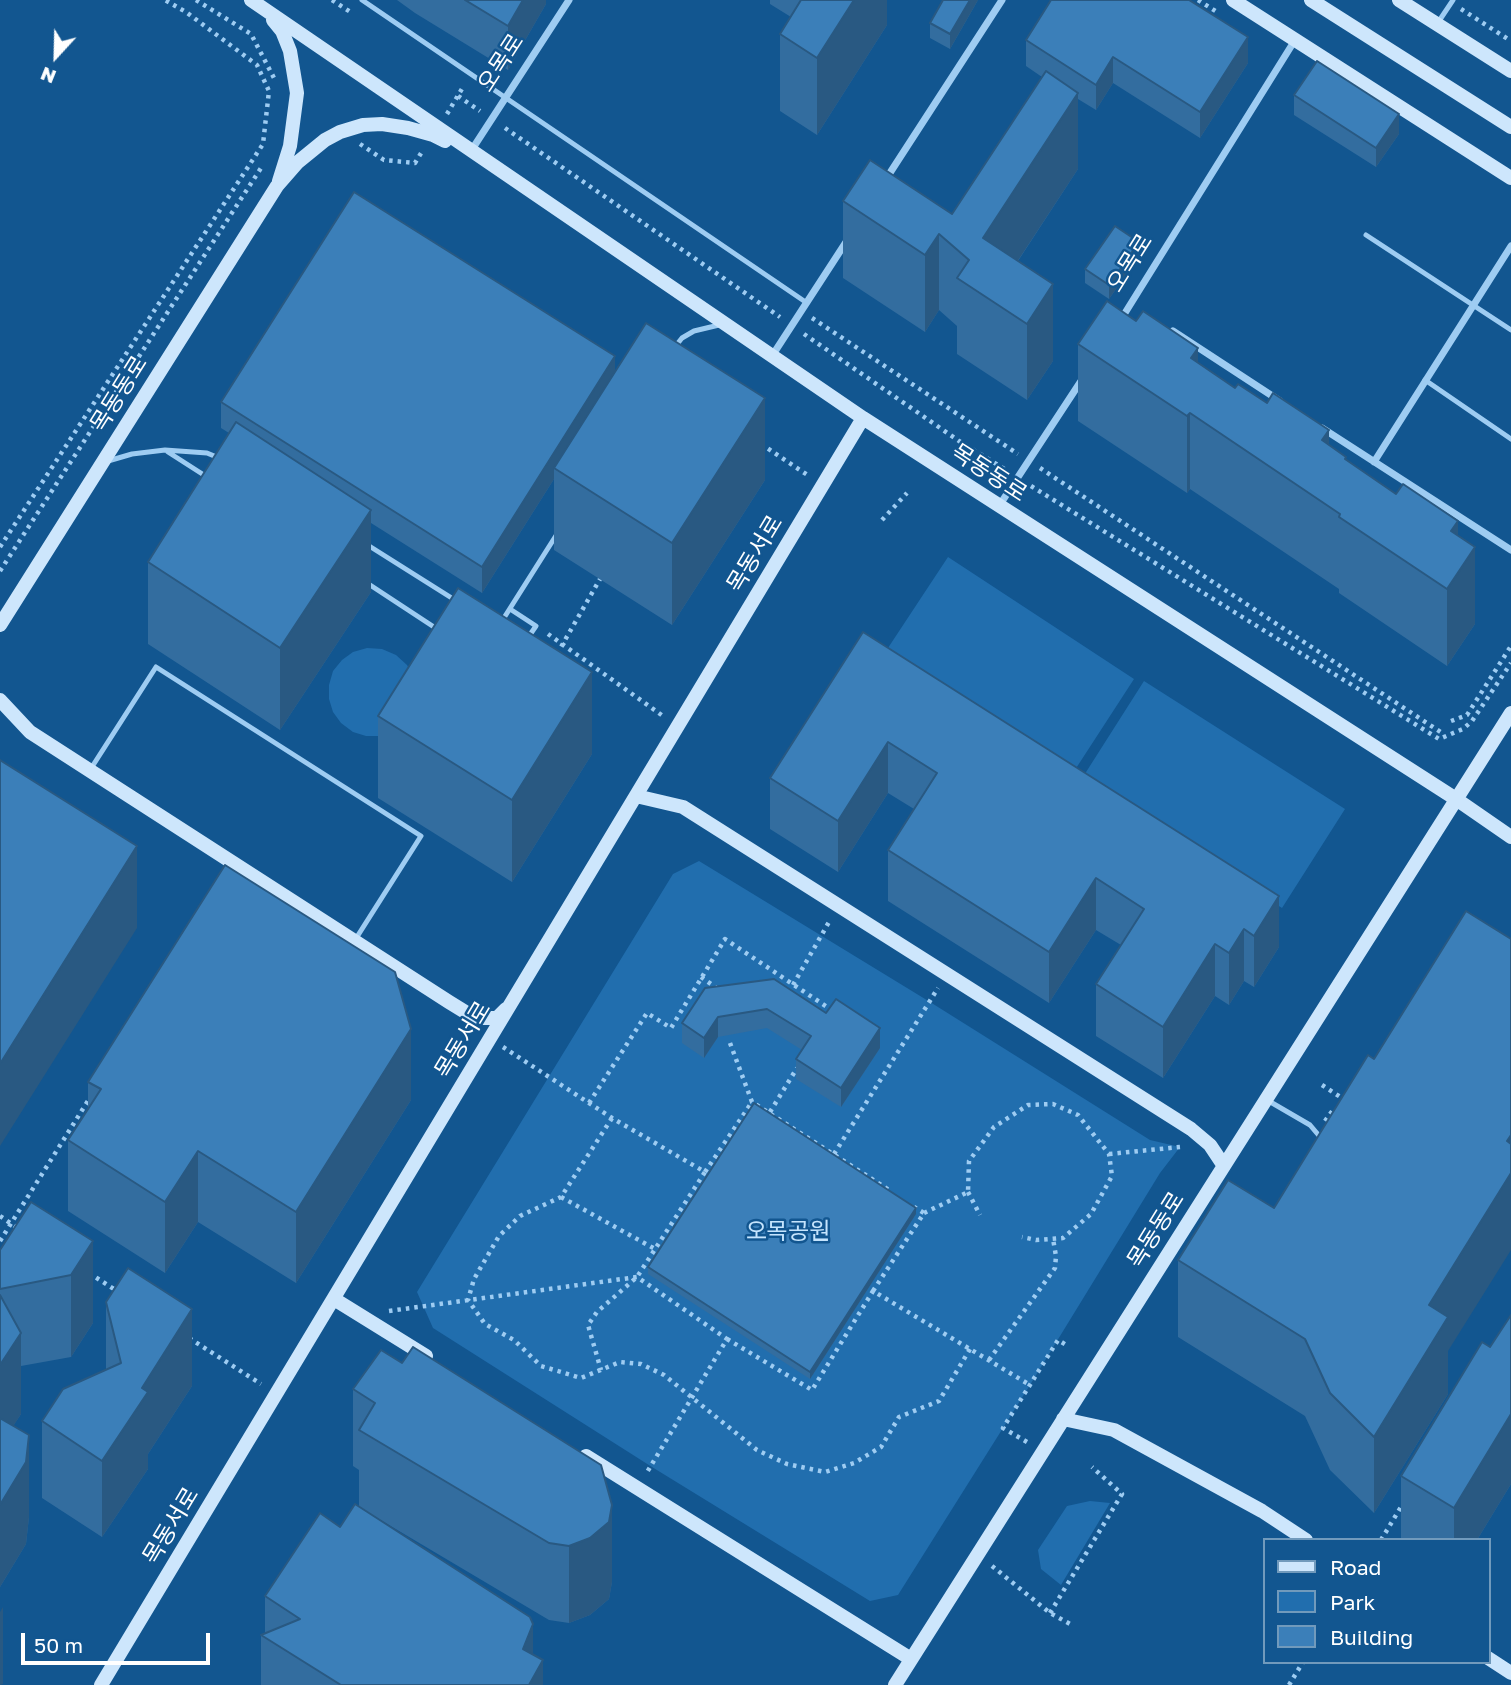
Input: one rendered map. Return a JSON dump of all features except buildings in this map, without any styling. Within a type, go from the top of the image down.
[{"type":"street","name":"목동동로","points":[[251,0],[863,418],[1456,799]]},
{"type":"street","name":"오목로","points":[[471,151],[569,0]]},
{"type":"street","points":[[883,184],[1002,0]]},
{"type":"street","points":[[1233,0],[1511,178]]},
{"type":"street","points":[[1311,0],[1511,127]]},
{"type":"street","points":[[1399,0],[1511,71]]},
{"type":"street","name":"목동동로","points":[[266,10],[282,31],[290,51],[297,93],[290,146],[277,186]]},
{"type":"street","name":"오목로","points":[[1116,326],[1295,40]]},
{"type":"street","name":"목동동로","points":[[0,625],[277,186],[298,162],[340,132],[363,125],[382,124],[433,135],[504,174]]},
{"type":"street","points":[[772,356],[855,227]]},
{"type":"street","points":[[1374,462],[1511,246]]},
{"type":"street","points":[[1131,304],[1142,311]]},
{"type":"street","points":[[1166,326],[1293,409]]},
{"type":"street","points":[[999,507],[1087,371]]},
{"type":"street","name":"목동서로","points":[[101,1685],[863,418]]},
{"type":"street","points":[[1316,424],[1511,550]]},
{"type":"street","points":[[0,701],[30,732],[475,1018],[497,1018],[513,1001]]},
{"type":"street","name":"목동동로","points":[[895,1685],[1063,1419],[1206,1206],[1224,1166],[1511,712]]},
{"type":"street","points":[[636,796],[683,807],[772,863],[1191,1129],[1210,1145],[1224,1166]]},
{"type":"street","points":[[1456,799],[1511,837]]},
{"type":"street","points":[[334,1299],[435,1362]]},
{"type":"street","points":[[1063,1419],[1114,1430],[1262,1511],[1303,1538]]},
{"type":"street","points":[[577,1451],[911,1659]]},
{"type":"street","points":[[1490,1659],[1511,1673]]},
{"type":"lane","points":[[362,0],[807,303]]},
{"type":"lane","points":[[1437,24],[1452,1]]},
{"type":"lane","points":[[1366,235],[1511,330]]},
{"type":"lane","points":[[668,357],[682,338],[694,331],[726,324]]},
{"type":"lane","points":[[1425,380],[1511,439]]},
{"type":"lane","points":[[165,450],[211,480]]},
{"type":"lane","points":[[103,462],[132,454],[165,450],[207,453],[229,461]]},
{"type":"lane","points":[[498,627],[562,527]]},
{"type":"lane","points":[[357,539],[463,605]]},
{"type":"lane","points":[[361,579],[439,631]]},
{"type":"lane","points":[[510,609],[536,626],[523,645]]},
{"type":"lane","points":[[90,770],[156,667],[421,836],[355,941]]},
{"type":"lane","points":[[1266,1100],[1310,1125],[1325,1142]]},
{"type":"path","points":[[0,547],[263,144],[269,91],[257,65],[186,12],[165,0]]},
{"type":"path","points":[[196,0],[251,34],[276,83]]},
{"type":"path","points":[[332,0],[354,15]]},
{"type":"path","points":[[1452,1],[1511,41]]},
{"type":"path","points":[[452,80],[497,110]]},
{"type":"path","points":[[463,88],[458,96],[959,442],[1439,739],[1463,729],[1472,721],[1511,663]]},
{"type":"path","points":[[372,153],[384,160],[415,163]]},
{"type":"path","points":[[0,571],[268,157]]},
{"type":"path","points":[[802,311],[1442,733]]},
{"type":"path","points":[[755,440],[809,477]]},
{"type":"path","points":[[882,520],[907,493]]},
{"type":"path","points":[[556,656],[600,579]]},
{"type":"path","points":[[536,626],[667,719]]},
{"type":"path","points":[[1451,721],[1467,715],[1511,646]]},
{"type":"path","points":[[793,985],[820,936]]},
{"type":"path","points":[[589,1104],[647,1013],[671,1028],[724,939],[833,1012],[826,1023]]},
{"type":"path","points":[[701,977],[720,990]]},
{"type":"path","points":[[834,1154],[930,1002]]},
{"type":"path","points":[[490,1038],[589,1104],[705,1172]]},
{"type":"path","points":[[730,1043],[752,1102],[890,1191]]},
{"type":"path","points":[[770,1112],[798,1068]]},
{"type":"path","points":[[0,1241],[99,1085]]},
{"type":"path","points":[[1322,1085],[1355,1107]]},
{"type":"path","points":[[601,1370],[588,1325],[597,1312],[637,1277],[752,1102]]},
{"type":"path","points":[[980,1215],[968,1192],[969,1161],[994,1127],[1028,1105],[1053,1104],[1078,1115],[1109,1154],[1112,1176],[1091,1214],[1063,1238],[1037,1240],[1022,1237]]},
{"type":"path","points":[[1323,1125],[1333,1110],[1342,1116]]},
{"type":"path","points":[[468,1300],[474,1279],[499,1236],[520,1216],[561,1197],[612,1118]]},
{"type":"path","points":[[1109,1154],[1180,1147]]},
{"type":"path","points":[[712,1162],[725,1159]]},
{"type":"path","points":[[360,1315],[637,1277],[727,1339],[812,1390],[923,1213],[968,1192]]},
{"type":"path","points":[[561,1197],[655,1249]]},
{"type":"path","points":[[912,1206],[923,1213]]},
{"type":"path","points":[[0,1216],[23,1231]]},
{"type":"path","points":[[989,1360],[1055,1268],[1053,1239]]},
{"type":"path","points":[[80,1268],[127,1298]]},
{"type":"path","points":[[873,1291],[1030,1385]]},
{"type":"path","points":[[468,1300],[485,1324],[514,1340],[541,1366],[581,1378],[620,1362],[641,1364],[663,1375],[757,1450],[787,1464],[825,1472],[863,1458],[880,1447],[899,1417],[939,1401],[970,1349]]},
{"type":"path","points":[[844,1327],[855,1323]]},
{"type":"path","points":[[184,1335],[276,1394]]},
{"type":"path","points":[[652,1467],[727,1339]]},
{"type":"path","points":[[1043,1452],[1003,1428],[1058,1340],[1068,1346]]},
{"type":"path","points":[[1050,1613],[1122,1494],[1092,1467]]},
{"type":"path","points":[[1382,1538],[1410,1493]]},
{"type":"path","points":[[977,1555],[1050,1613],[1072,1625]]},
{"type":"path","points":[[1289,1685],[1302,1664]]},
{"type":"green space","points":[[948,557],[1134,679],[1071,776],[884,654]]},
{"type":"green space","points":[[367,648],[382,649],[396,655],[407,665],[414,678],[380,736],[353,732],[341,723],[333,712],[329,699],[333,671],[353,652]]},
{"type":"green space","points":[[1144,681],[1345,809],[1282,908],[1081,780]]},
{"type":"green space","name":"오목공원","points":[[699,861],[1150,1140],[1180,1147],[1160,1173],[898,1595],[870,1601],[652,1467],[433,1328],[417,1292],[673,874]]},
{"type":"green space","points":[[1090,1501],[1110,1503],[1061,1585],[1041,1569],[1038,1550],[1067,1506]]}]
